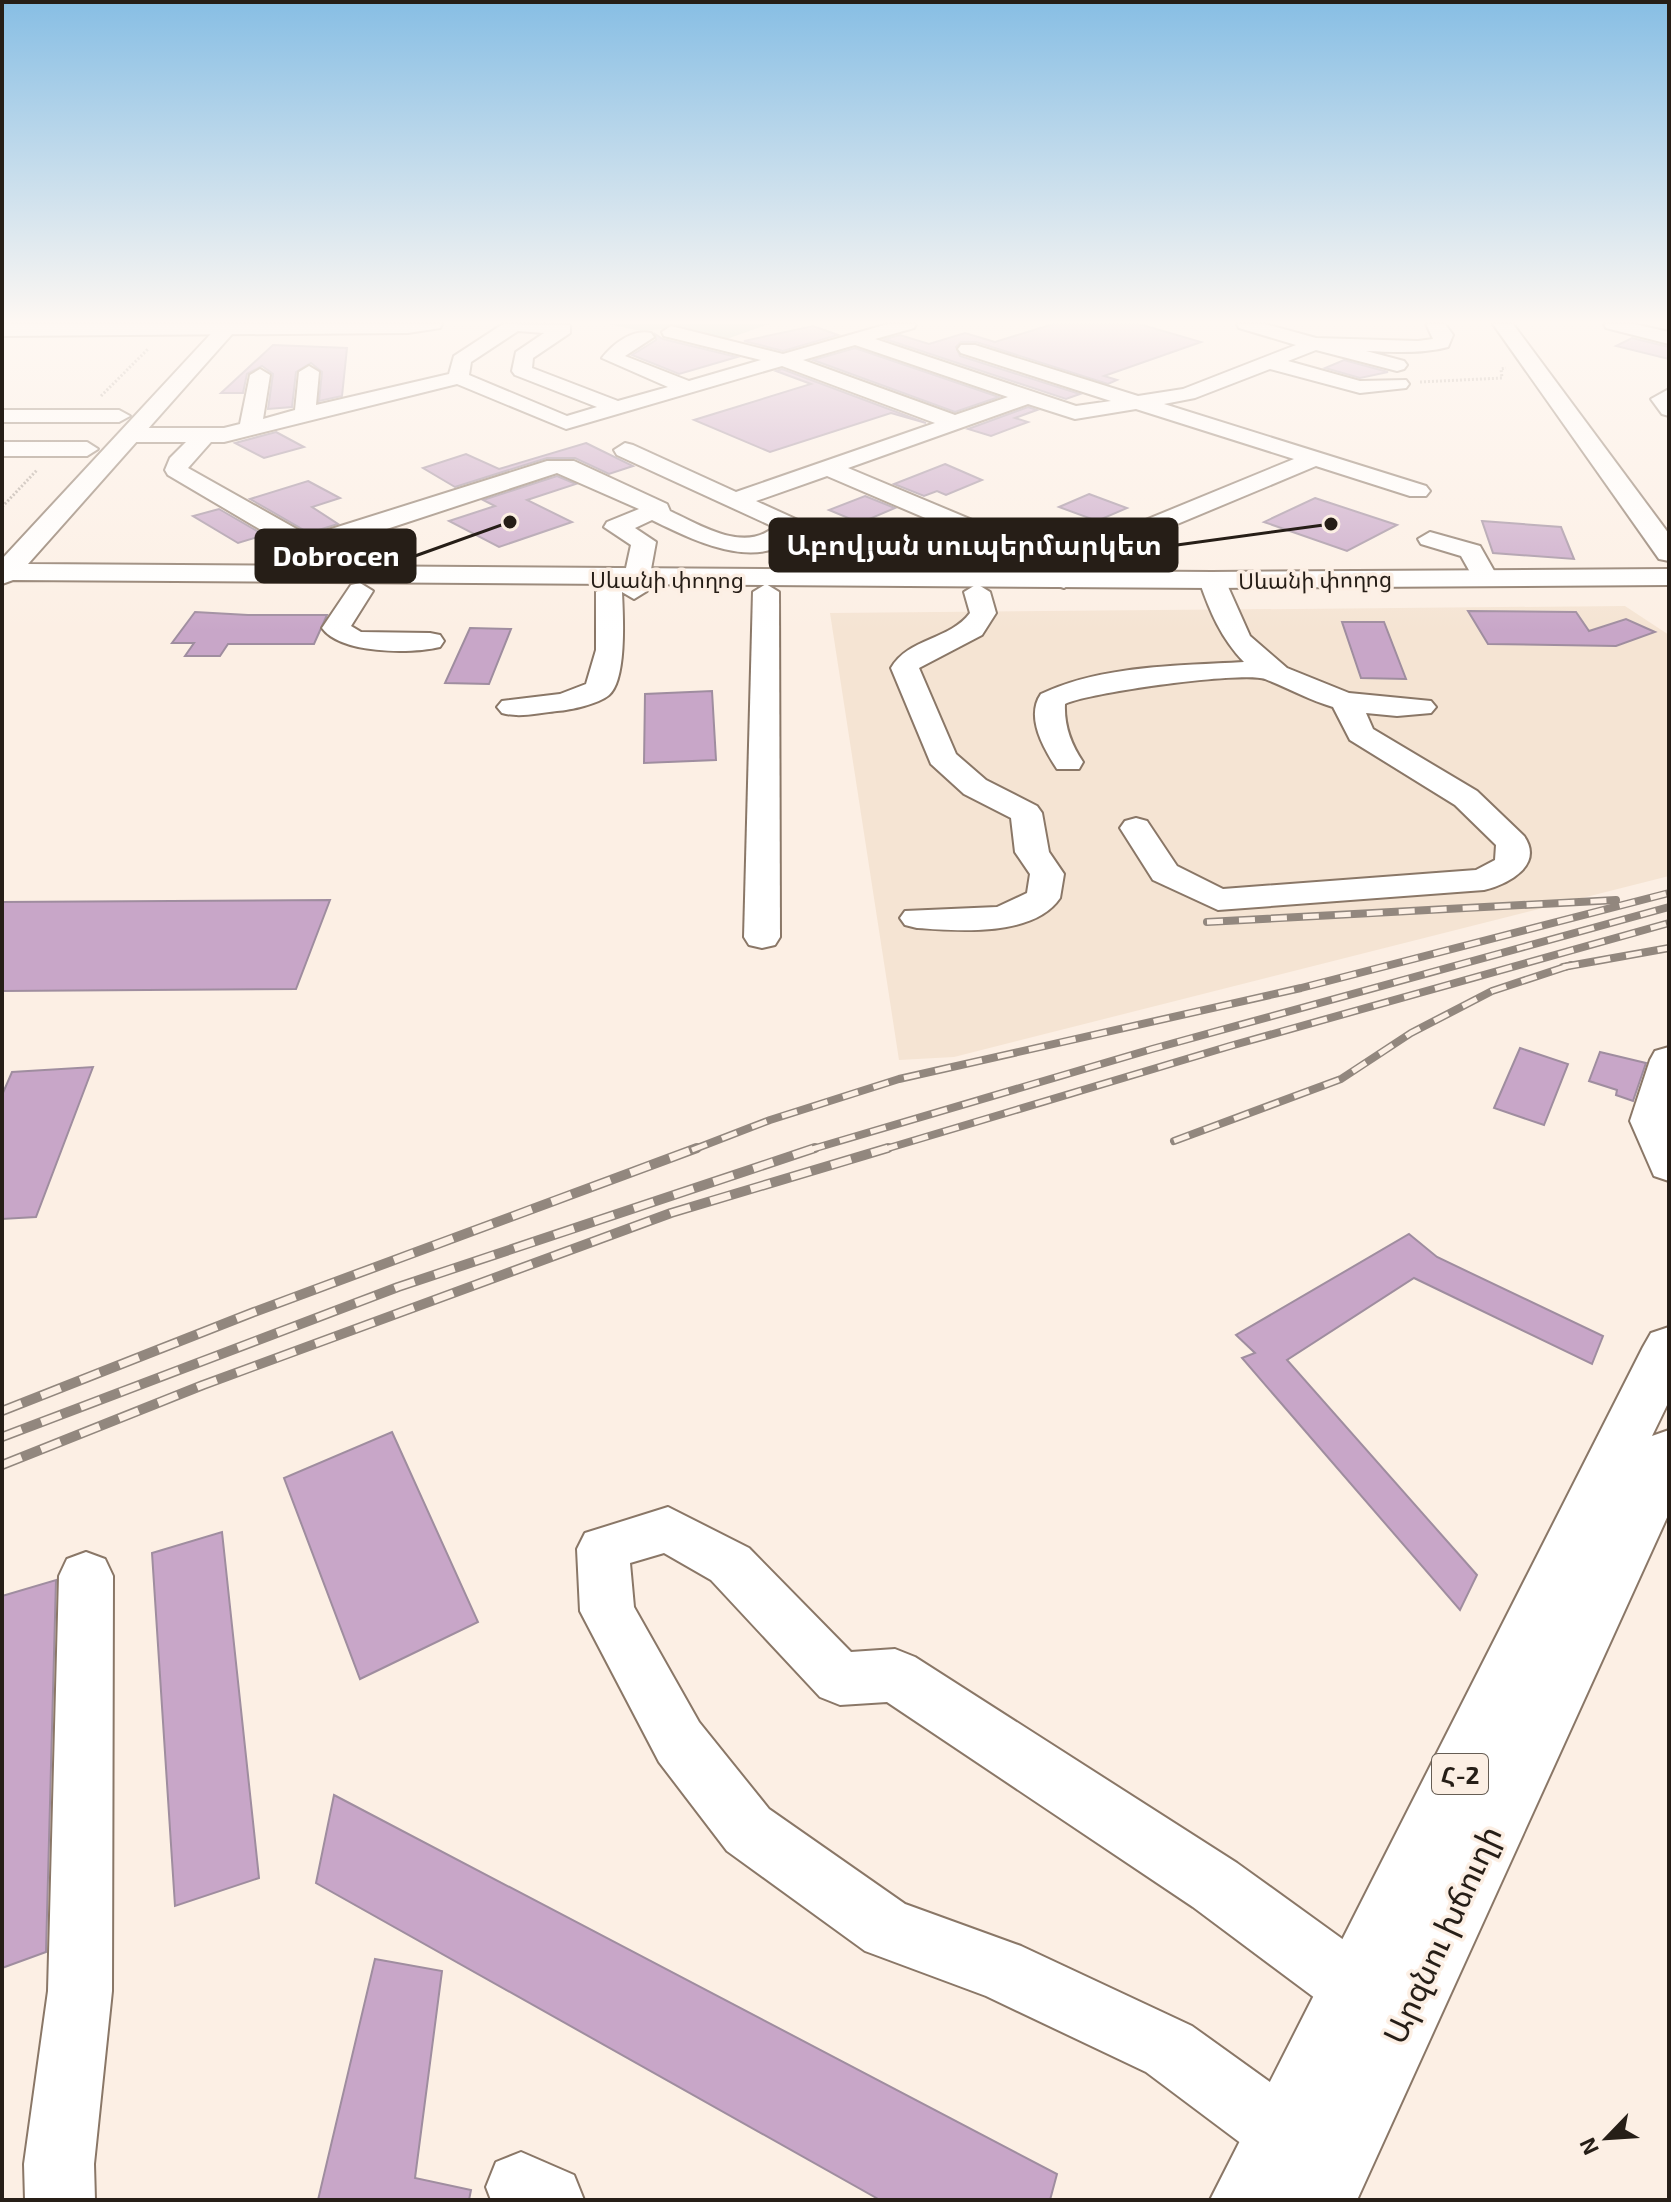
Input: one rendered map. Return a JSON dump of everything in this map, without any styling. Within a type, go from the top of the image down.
[{"type":"main road","points":[[10,532],[87,449],[122,427]]},
{"type":"main road","points":[[3,577],[124,427]]},
{"type":"main road","points":[[1577,427],[1669,553]]},
{"type":"main road","name":"Սևանի փողոց","points":[[3,577],[360,591],[627,588],[1061,572],[1214,586],[1669,593]]},
{"type":"main road","name":"Սևանի փողոց","points":[[3,577],[766,592],[977,592],[1484,576],[1669,577]]},
{"type":"main road","name":"Հ-2","points":[[1249,2200],[1669,1347]]},
{"type":"main road","name":"Արզնու խճուղի","points":[[1317,2200],[1669,1453]]},
{"type":"street","points":[[139,427],[205,435],[224,435],[258,427]]},
{"type":"street","points":[[736,500],[945,427]]},
{"type":"street","points":[[1217,427],[1418,491]]},
{"type":"street","points":[[205,435],[178,463],[176,470],[294,539],[309,543],[329,540],[560,465],[659,509],[656,513]]},
{"type":"street","points":[[2,449],[87,449]]},
{"type":"street","points":[[512,707],[564,702],[599,689],[627,588],[644,542],[616,527],[656,513],[719,542],[739,546],[783,535],[791,526],[625,450]]},
{"type":"street","points":[[828,468],[1061,572],[1316,458]]},
{"type":"street","points":[[1430,539],[1471,551],[1484,576]]},
{"type":"street","points":[[1214,586],[1239,641],[1268,669],[1345,701],[1385,709],[1421,707]]},
{"type":"street","points":[[360,591],[336,628],[347,637],[430,641]]},
{"type":"street","points":[[762,937],[766,592]]},
{"type":"street","points":[[917,918],[973,922],[1023,913],[1043,898],[1047,874],[1032,852],[1026,813],[975,787],[942,758],[905,668],[910,659],[972,629],[983,613],[977,592]]},
{"type":"street","points":[[1068,762],[1056,744],[1049,718],[1051,700],[1062,692],[1092,685],[1268,669]]},
{"type":"street","points":[[1136,828],[1165,873],[1218,900],[1484,880],[1512,864],[1512,843],[1466,798],[1361,734],[1345,701]]},
{"type":"street","points":[[1669,1060],[1650,1121],[1669,1166]]},
{"type":"street","points":[[1282,2132],[1169,2049],[998,1969],[887,1929],[748,1830],[679,1742],[607,1611],[603,1549],[668,1529],[730,1564],[840,1679],[895,1675],[1215,1885],[1354,1987]]},
{"type":"street","points":[[60,2200],[59,2164],[80,1991],[86,1576]]},
{"type":"shaded area","points":[[1625,606],[1669,635],[1669,876],[954,1057],[899,1060],[830,613]]},
{"type":"building","points":[[710,427],[848,427],[770,452]]},
{"type":"building","points":[[974,427],[1015,427],[991,436],[968,429]]},
{"type":"building","points":[[276,432],[304,447],[264,458],[235,443]]},
{"type":"building","points":[[586,443],[633,466],[609,474],[575,458],[547,458],[455,487],[423,468],[466,454],[499,469]]},
{"type":"building","points":[[945,464],[982,480],[946,495],[937,491],[924,496],[894,484]]},
{"type":"building","points":[[557,476],[576,484],[527,500],[572,522],[499,547],[449,521],[495,506],[483,500]]},
{"type":"building","points":[[308,481],[340,498],[312,507],[338,524],[309,533],[250,499]]},
{"type":"building","points":[[1089,494],[1127,508],[1097,521],[1059,507]]},
{"type":"building","points":[[865,496],[895,508],[860,523],[829,510]]},
{"type":"building","points":[[1315,498],[1397,525],[1347,551],[1264,522]]},
{"type":"building","points":[[219,509],[264,535],[238,543],[193,516]]},
{"type":"building","points":[[1482,521],[1561,527],[1574,559],[1493,553]]},
{"type":"building","points":[[1468,611],[1576,612],[1589,631],[1626,619],[1655,632],[1616,646],[1488,644]]},
{"type":"building","points":[[195,612],[327,615],[314,644],[228,644],[220,656],[185,656],[194,643],[172,643]]},
{"type":"building","points":[[1342,622],[1384,622],[1406,679],[1361,678]]},
{"type":"building","points":[[470,628],[511,629],[489,684],[445,683]]},
{"type":"building","points":[[712,691],[716,760],[644,763],[645,694]]},
{"type":"building","points":[[330,900],[296,989],[2,991],[2,902]]},
{"type":"building","points":[[1520,1048],[1568,1064],[1544,1125],[1494,1108]]},
{"type":"building","points":[[1600,1052],[1646,1063],[1633,1101],[1616,1095],[1617,1090],[1589,1081]]},
{"type":"building","points":[[93,1067],[36,1217],[2,1219],[2,1095],[12,1072]]},
{"type":"building","points":[[1409,1234],[1437,1257],[1603,1336],[1592,1364],[1414,1278],[1287,1360],[1477,1575],[1460,1610],[1242,1358],[1255,1353],[1236,1335]]},
{"type":"building","points":[[392,1432],[478,1622],[360,1679],[284,1478]]},
{"type":"building","points":[[222,1532],[259,1878],[175,1906],[152,1553]]},
{"type":"building","points":[[56,1580],[46,1952],[2,1968],[2,1596]]},
{"type":"building","points":[[334,1795],[1057,2174],[1050,2200],[880,2200],[316,1883]]},
{"type":"building","points":[[375,1959],[442,1971],[415,2178],[471,2190],[469,2200],[318,2200]]},
{"type":"railway","points":[[692,1150],[770,1120],[899,1079],[1301,988],[1669,893]]},
{"type":"railway","points":[[1207,922],[1616,900]]},
{"type":"railway","points":[[809,1150],[1152,1049],[1669,907]]},
{"type":"railway","points":[[882,1150],[1230,1046],[1669,923]]},
{"type":"railway","points":[[1567,966],[1669,948]]},
{"type":"railway","points":[[1174,1141],[1341,1079],[1411,1033],[1492,991],[1567,966]]},
{"type":"railway","points":[[1563,967],[1567,966]]},
{"type":"railway","points":[[2,1411],[254,1312],[697,1148]]},
{"type":"railway","points":[[809,1150],[815,1148]]},
{"type":"railway","points":[[2,1465],[203,1385],[671,1213],[888,1148]]},
{"type":"railway","points":[[2,1437],[398,1287],[809,1150]]},
{"type":"place","name":"Dobrocen","points":[[510,522]]},
{"type":"place","name":"Աբովյան սուպերմարկետ","points":[[1331,524]]}]
